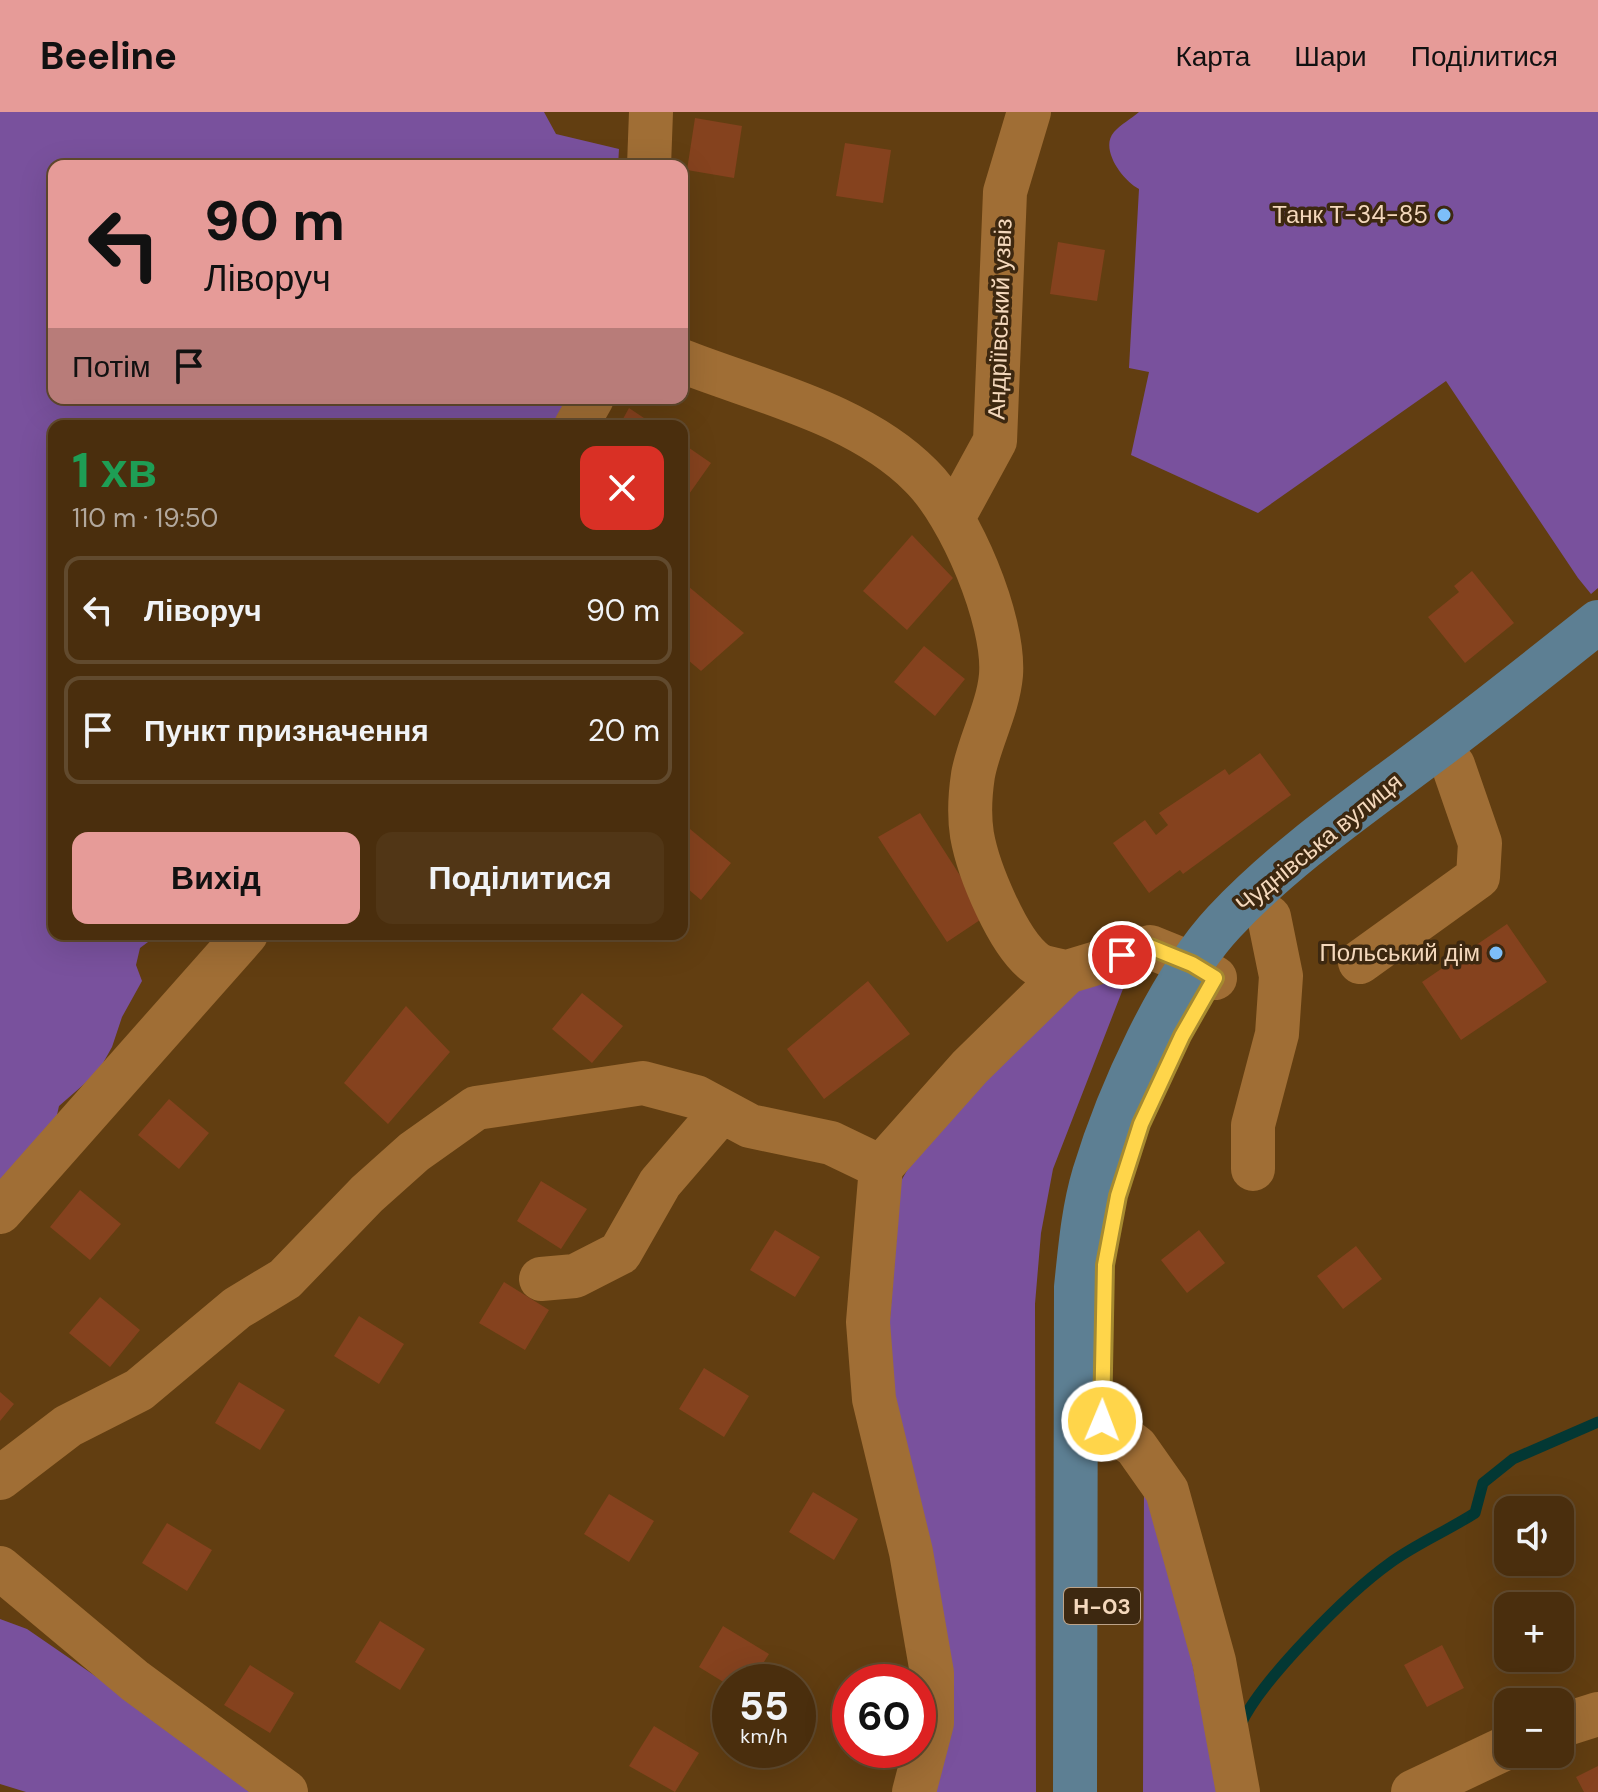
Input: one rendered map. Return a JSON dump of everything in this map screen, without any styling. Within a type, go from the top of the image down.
[{"type":"main road","name":"Чуднівська вулиця","points":[[1102,1792],[1105,1265],[1118,1196],[1141,1124],[1182,1036],[1203,971],[1223,923],[1285,866],[1598,622]]},
{"type":"main road","name":"Чуднівська вулиця","points":[[1075,1792],[1076,1300],[1083,1227],[1094,1174],[1123,1098],[1157,1023],[1203,971],[1269,917],[1305,882],[1598,652]]},
{"type":"street","points":[[649,160],[651,112]]},
{"type":"street","name":"Андріївський узвіз","points":[[953,518],[995,441],[1005,192],[1029,112]]},
{"type":"street","points":[[688,363],[865,434],[902,458],[924,478],[953,518],[983,588],[998,636],[1001,676],[973,773],[970,804],[973,837],[988,885],[1015,939],[1038,965],[1067,972]]},
{"type":"street","points":[[1360,962],[1478,877],[1480,843],[1453,765]]},
{"type":"street","points":[[1253,1169],[1253,1125],[1277,1034],[1281,976],[1269,917]]},
{"type":"street","points":[[0,1212],[241,940]]},
{"type":"street","points":[[914,1792],[932,1723],[932,1673],[911,1552],[874,1399],[868,1322],[881,1167],[970,1067],[1067,972],[1150,947],[1203,971]]},
{"type":"street","points":[[0,1478],[68,1426],[139,1390],[237,1308],[285,1279],[367,1194],[414,1152],[476,1108],[643,1083],[696,1097],[750,1126],[831,1143],[881,1167]]},
{"type":"street","points":[[541,1279],[575,1276],[620,1253],[660,1183],[722,1111]]},
{"type":"street","points":[[1102,1421],[1136,1447],[1167,1491],[1214,1661],[1238,1792]]},
{"type":"street","points":[[0,1568],[135,1681],[286,1792]]},
{"type":"street","points":[[1574,1722],[1598,1714]]},
{"type":"street","points":[[1413,1792],[1494,1754]]},
{"type":"shaded area","points":[[0,112],[544,112],[556,134],[619,149],[618,160],[48,160],[48,404],[572,404],[563,420],[48,420],[48,940],[151,940],[140,948],[136,965],[142,981],[98,1072],[59,1106],[57,1115],[0,1194]]},
{"type":"shaded area","points":[[1139,112],[1598,112],[1598,588],[1591,594],[1578,578],[1446,381],[1258,513],[1131,455],[1149,372],[1129,368],[1139,189],[1120,172],[1109,147],[1114,132]]},
{"type":"shaded area","points":[[1128,976],[1053,1169],[1041,1233],[1035,1304],[1036,1792],[934,1792],[931,1768],[936,1768],[936,1664],[920,1664],[886,1366],[901,1181],[925,1139],[1068,993]]},
{"type":"shaded area","points":[[1144,1486],[1160,1494],[1217,1792],[1143,1792]]},
{"type":"shaded area","points":[[0,1619],[27,1629],[264,1792],[26,1792],[0,1784]]},
{"type":"building","points":[[695,118],[742,126],[734,178],[688,170]]},
{"type":"building","points":[[845,143],[891,150],[883,203],[836,196]]},
{"type":"building","points":[[1058,242],[1105,250],[1097,301],[1050,294]]},
{"type":"building","points":[[629,408],[647,420],[622,420]]},
{"type":"building","points":[[688,447],[711,463],[688,496]]},
{"type":"building","points":[[912,535],[953,578],[907,630],[863,591]]},
{"type":"building","points":[[1472,571],[1514,623],[1465,663],[1428,617],[1459,592],[1454,586]]},
{"type":"building","points":[[688,586],[744,633],[701,671],[688,660]]},
{"type":"building","points":[[924,646],[965,679],[935,716],[894,682]]},
{"type":"building","points":[[1260,753],[1291,795],[1183,874],[1180,870],[1149,893],[1113,843],[1145,820],[1156,835],[1168,825],[1159,813],[1225,769],[1229,775]]},
{"type":"building","points":[[920,813],[986,916],[947,942],[878,837]]},
{"type":"building","points":[[690,829],[731,863],[701,900],[688,889]]},
{"type":"building","name":"Польський дім","points":[[1507,924],[1547,982],[1461,1040],[1422,982]]},
{"type":"building","points":[[868,981],[910,1034],[824,1099],[787,1049]]},
{"type":"building","points":[[582,993],[623,1026],[592,1063],[552,1029]]},
{"type":"building","points":[[406,1006],[450,1052],[388,1124],[344,1083]]},
{"type":"building","points":[[169,1099],[209,1133],[179,1169],[138,1135]]},
{"type":"building","points":[[541,1181],[587,1209],[561,1249],[517,1221]]},
{"type":"building","points":[[80,1190],[121,1224],[90,1260],[50,1227]]},
{"type":"building","points":[[775,1230],[820,1257],[795,1297],[750,1270]]},
{"type":"building","points":[[1199,1230],[1225,1263],[1187,1293],[1161,1260]]},
{"type":"building","points":[[1356,1246],[1382,1279],[1343,1309],[1317,1276]]},
{"type":"building","points":[[504,1282],[549,1310],[525,1350],[479,1323]]},
{"type":"building","points":[[100,1297],[140,1330],[110,1367],[69,1333]]},
{"type":"building","points":[[359,1316],[404,1344],[379,1384],[334,1356]]},
{"type":"building","points":[[704,1368],[749,1396],[724,1437],[679,1409]]},
{"type":"building","points":[[239,1382],[285,1410],[260,1450],[215,1423]]},
{"type":"building","points":[[0,1392],[14,1404],[0,1421]]},
{"type":"building","points":[[813,1492],[858,1519],[834,1560],[789,1532]]},
{"type":"building","points":[[609,1494],[654,1521],[629,1562],[584,1534]]},
{"type":"building","points":[[167,1523],[212,1550],[187,1591],[142,1563]]},
{"type":"building","points":[[380,1621],[425,1649],[400,1690],[355,1662]]},
{"type":"building","points":[[723,1626],[769,1654],[763,1664],[712,1664],[712,1675],[699,1667]]},
{"type":"building","points":[[1442,1645],[1464,1688],[1427,1707],[1404,1665]]},
{"type":"building","points":[[250,1665],[294,1693],[270,1733],[224,1705]]},
{"type":"building","points":[[654,1726],[699,1753],[675,1792],[629,1766]]},
{"type":"building","points":[[1598,1766],[1598,1792],[1584,1792],[1576,1777]]},
{"type":"waterway","points":[[1240,1726],[1250,1707],[1285,1663],[1329,1616],[1372,1577],[1410,1550],[1475,1513],[1483,1483],[1513,1459],[1598,1422]]},
{"type":"place","name":"Танк Т-34-85","points":[[1444,215]]},
{"type":"place","name":"Польський дім","points":[[1496,953]]},
{"type":"route","points":[[1102,1421],[1105,1265],[1118,1196],[1141,1124],[1182,1036],[1215,978],[1192,964],[1150,947],[1122,955]]}]
